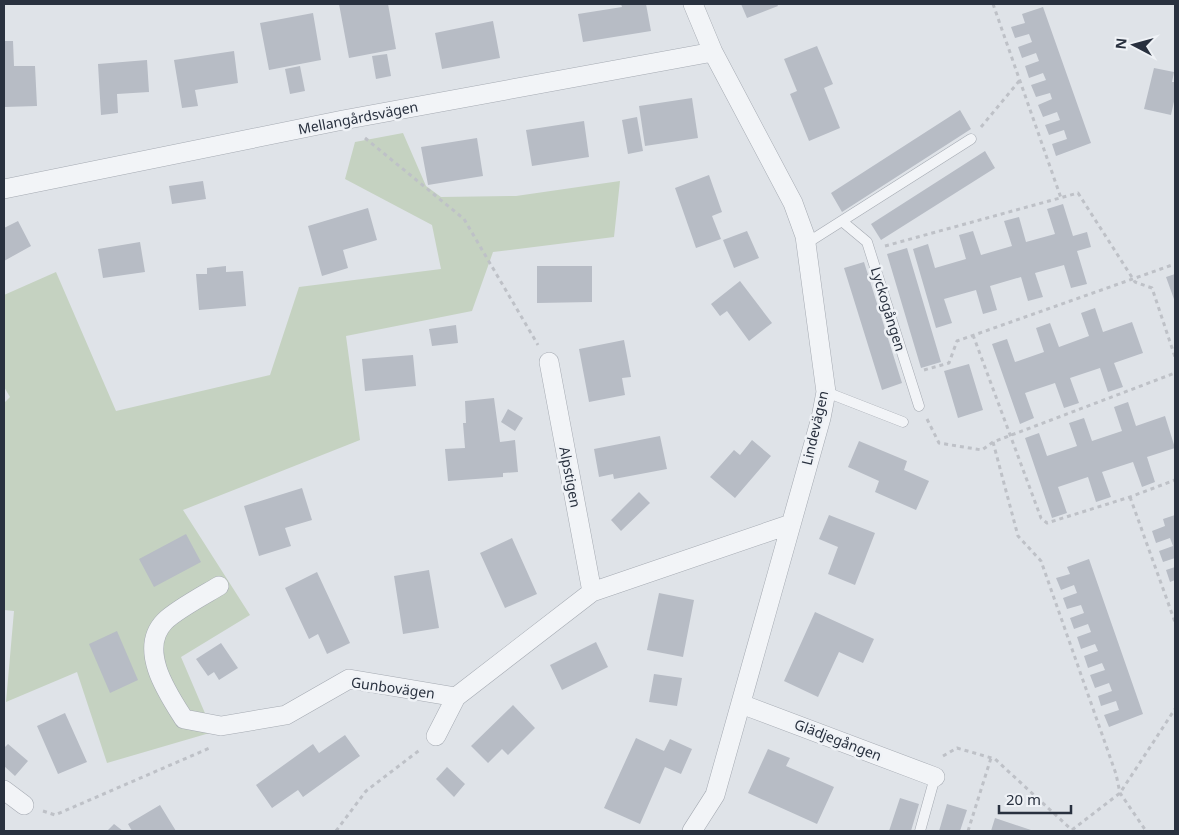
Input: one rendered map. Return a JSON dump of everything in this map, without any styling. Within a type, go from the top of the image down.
[{"type":"street","name":"Lindevägen","points":[[692,831],[715,795],[826,392],[807,243],[793,203],[713,52],[693,4]]},
{"type":"street","name":"Mellangårdsvägen","points":[[4,190],[344,120],[713,52]]},
{"type":"street","name":"Alpstigen","points":[[549,362],[592,592]]},
{"type":"street","name":"Gunbovägen","points":[[436,736],[456,696],[592,592],[791,524]]},
{"type":"street","name":"Gunbovägen","points":[[219,586],[164,622],[154,638],[155,655],[162,685],[184,718],[221,726],[286,715],[349,679],[456,696]]},
{"type":"street","name":"Glädjegången","points":[[740,704],[927,774]]},
{"type":"street","points":[[4,790],[24,805]]},
{"type":"lane","points":[[807,243],[843,222],[971,139]]},
{"type":"lane","name":"Lyckogången","points":[[843,222],[867,242],[919,406]]},
{"type":"lane","points":[[826,392],[903,422]]},
{"type":"lane","points":[[920,831],[927,774]]},
{"type":"path","points":[[994,4],[1061,198]]},
{"type":"path","points":[[971,139],[1020,79]]},
{"type":"path","points":[[344,120],[464,219],[549,362]]},
{"type":"path","points":[[870,250],[1078,193],[1134,280],[1152,288],[1175,357]]},
{"type":"path","points":[[908,374],[950,362],[958,340],[1134,280],[1175,264]]},
{"type":"path","points":[[973,336],[1041,518],[1047,523],[1130,497],[1175,480]]},
{"type":"path","points":[[919,406],[939,443],[982,450],[993,442],[1175,373]]},
{"type":"path","points":[[993,442],[1018,536],[1041,561],[1116,774],[1120,793],[1146,831]]},
{"type":"path","points":[[1130,497],[1175,622]]},
{"type":"path","points":[[927,774],[957,748],[995,759],[1072,831],[1120,793],[1175,709]]},
{"type":"path","points":[[336,831],[366,791],[436,736]]},
{"type":"path","points":[[24,805],[55,815],[215,746]]},
{"type":"path","points":[[968,831],[991,758]]},
{"type":"green space","points":[[403,133],[426,186],[441,197],[516,196],[620,181],[614,237],[493,252],[472,311],[346,336],[360,440],[183,510],[250,615],[181,657],[213,732],[107,763],[77,672],[6,702],[14,611],[4,610],[4,403],[10,397],[4,387],[4,295],[56,272],[116,411],[270,375],[299,287],[441,269],[432,225],[345,179],[355,142]]},
{"type":"building","points":[[339,4],[388,4],[396,49],[349,58]]},
{"type":"building","points":[[621,4],[646,4],[651,31],[583,42],[578,14],[622,7]]},
{"type":"building","points":[[741,4],[777,4],[778,6],[747,18]]},
{"type":"building","points":[[1043,7],[1091,143],[1056,156],[1052,144],[1067,139],[1064,130],[1049,135],[1045,125],[1060,120],[1057,112],[1043,117],[1038,105],[1052,99],[1050,93],[1036,97],[1031,85],[1046,80],[1043,73],[1029,78],[1025,66],[1039,61],[1036,53],[1022,58],[1018,47],[1032,42],[1029,34],[1015,38],[1011,27],[1025,23],[1022,14]]},
{"type":"building","points":[[313,13],[321,60],[269,70],[260,23]]},
{"type":"building","points":[[493,21],[500,58],[442,69],[435,33]]},
{"type":"building","points":[[4,41],[13,41],[14,66],[35,66],[37,106],[4,107]]},
{"type":"building","points":[[817,46],[833,84],[824,88],[840,128],[809,141],[790,94],[797,91],[784,59]]},
{"type":"building","points":[[234,51],[238,83],[195,90],[198,106],[182,108],[174,60]]},
{"type":"building","points":[[387,54],[391,76],[376,79],[372,56]]},
{"type":"building","points":[[147,60],[149,92],[117,94],[118,113],[101,115],[98,64]]},
{"type":"building","points":[[300,66],[305,91],[290,94],[285,69]]},
{"type":"building","points":[[1154,68],[1174,72],[1172,82],[1175,82],[1175,97],[1171,115],[1144,109]]},
{"type":"building","points":[[692,98],[698,138],[645,146],[639,106]]},
{"type":"building","points":[[960,110],[971,129],[842,212],[831,193]]},
{"type":"building","points":[[637,117],[643,151],[628,154],[622,120]]},
{"type":"building","points":[[584,121],[589,157],[532,166],[526,130]]},
{"type":"building","points":[[477,138],[483,176],[428,185],[421,147]]},
{"type":"building","points":[[985,151],[995,168],[881,240],[871,224]]},
{"type":"building","points":[[709,175],[722,212],[712,216],[721,239],[696,248],[675,188]]},
{"type":"building","points":[[203,181],[206,199],[172,204],[169,186]]},
{"type":"building","points":[[1063,204],[1073,236],[1087,232],[1091,247],[1077,251],[1087,284],[1071,288],[1064,265],[1035,273],[1043,297],[1028,301],[1021,277],[990,286],[997,310],[983,314],[976,290],[944,299],[952,323],[936,328],[913,249],[928,244],[935,268],[966,259],[959,235],[973,231],[981,255],[1012,246],[1004,221],[1019,217],[1026,242],[1055,234],[1047,209]]},
{"type":"building","points":[[368,208],[377,240],[343,250],[348,268],[322,276],[308,226]]},
{"type":"building","points":[[18,221],[31,246],[4,261],[4,228]]},
{"type":"building","points":[[747,231],[759,258],[734,268],[723,240]]},
{"type":"building","points":[[140,242],[145,272],[103,278],[98,249]]},
{"type":"building","points":[[907,248],[941,362],[921,368],[887,254]]},
{"type":"building","points":[[864,262],[902,383],[882,390],[844,268]]},
{"type":"building","points":[[226,266],[226,272],[243,271],[246,306],[199,310],[196,274],[207,274],[207,268]]},
{"type":"building","points":[[537,266],[592,266],[592,302],[537,303]]},
{"type":"building","points":[[1175,274],[1175,302],[1166,277]]},
{"type":"building","points":[[740,281],[772,323],[749,341],[727,311],[720,316],[711,304]]},
{"type":"building","points":[[1095,308],[1103,332],[1132,322],[1143,353],[1114,363],[1123,387],[1108,392],[1100,368],[1070,378],[1079,403],[1064,408],[1055,383],[1025,393],[1034,418],[1020,424],[992,344],[1007,339],[1015,362],[1044,352],[1036,328],[1050,323],[1059,347],[1089,336],[1081,313]]},
{"type":"building","points":[[456,325],[458,343],[432,346],[429,329]]},
{"type":"building","points":[[624,340],[631,377],[622,378],[625,395],[589,402],[579,349]]},
{"type":"building","points":[[413,355],[416,386],[365,391],[362,359]]},
{"type":"building","points":[[969,364],[983,410],[958,418],[944,371]]},
{"type":"building","points":[[494,398],[500,442],[515,440],[518,472],[503,473],[503,477],[448,481],[445,449],[465,448],[463,423],[466,423],[465,401]]},
{"type":"building","points":[[1128,402],[1136,426],[1165,416],[1175,448],[1147,457],[1155,482],[1142,487],[1133,462],[1102,472],[1111,497],[1096,502],[1088,477],[1058,487],[1067,513],[1052,518],[1025,438],[1039,433],[1047,456],[1077,446],[1069,423],[1084,418],[1092,441],[1122,431],[1114,407]]},
{"type":"building","points":[[508,409],[523,418],[515,431],[501,422]]},
{"type":"building","points":[[660,436],[667,469],[614,479],[613,474],[599,477],[594,449]]},
{"type":"building","points":[[752,440],[771,456],[735,498],[710,477],[734,450],[740,455]]},
{"type":"building","points":[[859,441],[907,461],[904,470],[929,481],[916,510],[875,492],[879,481],[848,467]]},
{"type":"building","points":[[302,488],[312,520],[285,528],[291,546],[259,556],[244,506]]},
{"type":"building","points":[[639,492],[650,503],[621,531],[611,520]]},
{"type":"building","points":[[829,515],[875,533],[855,585],[828,574],[838,547],[819,539]]},
{"type":"building","points":[[1175,515],[1175,558],[1163,562],[1159,551],[1173,546],[1170,538],[1156,543],[1152,531],[1165,526],[1163,519]]},
{"type":"building","points":[[186,534],[201,562],[154,587],[139,559]]},
{"type":"building","points":[[512,538],[537,594],[505,608],[480,553]]},
{"type":"building","points":[[1089,559],[1143,714],[1109,727],[1104,715],[1119,710],[1116,701],[1101,706],[1098,696],[1112,691],[1109,683],[1095,688],[1090,675],[1105,670],[1102,663],[1088,668],[1084,656],[1098,651],[1095,644],[1081,649],[1077,637],[1091,632],[1088,624],[1074,629],[1070,618],[1084,613],[1081,605],[1067,609],[1063,598],[1077,593],[1074,585],[1061,590],[1056,578],[1070,574],[1067,567]]},
{"type":"building","points":[[1175,567],[1175,580],[1170,582],[1166,570]]},
{"type":"building","points":[[429,570],[439,628],[403,634],[394,576]]},
{"type":"building","points":[[317,572],[350,643],[327,654],[318,634],[309,639],[285,588]]},
{"type":"building","points":[[659,593],[694,600],[683,657],[647,650]]},
{"type":"building","points":[[815,612],[874,639],[863,663],[839,652],[818,697],[784,681]]},
{"type":"building","points":[[117,631],[138,680],[110,693],[89,644]]},
{"type":"building","points":[[596,642],[608,667],[562,690],[550,665]]},
{"type":"building","points":[[221,643],[238,668],[219,680],[214,672],[208,676],[196,659]]},
{"type":"building","points":[[654,674],[682,678],[677,706],[649,702]]},
{"type":"building","points":[[513,705],[535,728],[508,755],[502,749],[488,763],[471,746]]},
{"type":"building","points":[[65,713],[87,762],[58,774],[37,726]]},
{"type":"building","points":[[345,735],[360,756],[303,797],[298,790],[272,808],[256,785],[313,744],[319,753]]},
{"type":"building","points":[[636,738],[664,751],[670,739],[692,749],[681,774],[665,767],[640,824],[604,808]]},
{"type":"building","points":[[8,744],[28,761],[15,776],[4,766],[4,748]]},
{"type":"building","points":[[768,749],[790,758],[786,766],[834,787],[817,824],[748,793]]},
{"type":"building","points":[[447,767],[465,784],[454,797],[436,779]]},
{"type":"building","points":[[900,798],[919,804],[911,831],[889,831]]},
{"type":"building","points":[[947,804],[967,810],[960,831],[939,831]]},
{"type":"building","points":[[160,805],[176,831],[132,831],[128,824]]},
{"type":"building","points":[[995,818],[1034,831],[991,831]]},
{"type":"building","points":[[114,824],[123,831],[107,831]]}]
